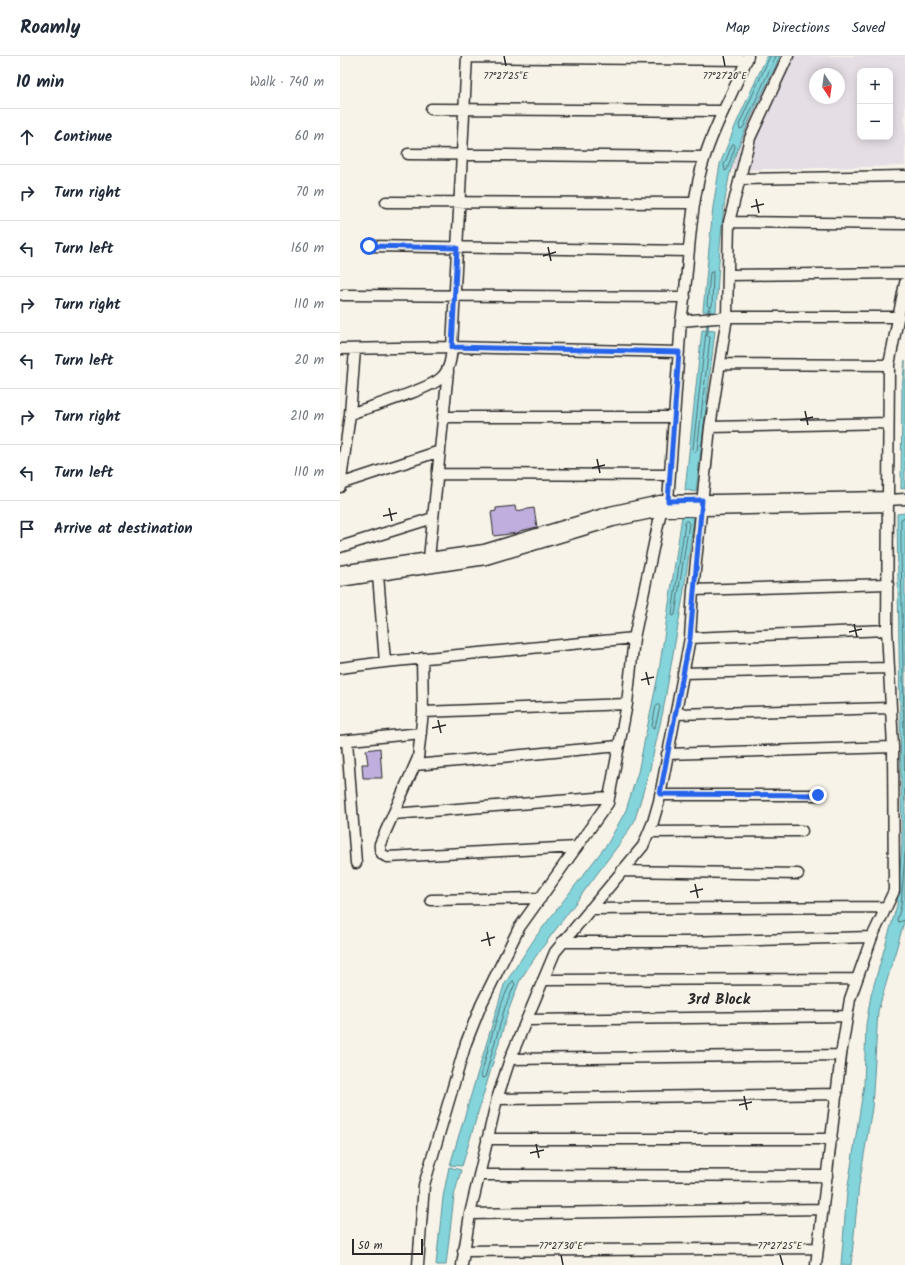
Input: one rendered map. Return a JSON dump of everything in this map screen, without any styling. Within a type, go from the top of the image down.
[{"type":"street","points":[[462,1265],[470,1214],[497,1099],[510,1059],[554,952],[643,846],[649,832],[660,794],[667,754],[677,714],[690,638],[693,590],[710,427],[727,317],[729,222],[750,138],[788,56]]},
{"type":"street","points":[[429,558],[448,369],[452,347],[467,57],[748,58],[722,111],[704,156],[694,203],[685,297],[681,321],[668,501]]},
{"type":"street","points":[[431,109],[722,111]]},
{"type":"street","points":[[408,154],[704,156]]},
{"type":"street","points":[[740,180],[905,176]]},
{"type":"street","points":[[386,202],[694,203]]},
{"type":"street","points":[[729,222],[905,224]]},
{"type":"street","points":[[369,246],[689,251]]},
{"type":"street","points":[[728,275],[905,273]]},
{"type":"street","points":[[816,1265],[847,1016],[856,979],[872,937],[894,891],[893,747],[887,630],[889,365],[905,283]]},
{"type":"street","points":[[343,295],[685,297]]},
{"type":"street","points":[[681,321],[727,317],[899,317]]},
{"type":"street","points":[[340,350],[452,347],[679,352]]},
{"type":"street","points":[[340,487],[350,414],[355,349]]},
{"type":"street","points":[[720,364],[889,365]]},
{"type":"street","points":[[350,414],[426,387],[441,378],[448,369]]},
{"type":"street","points":[[443,417],[674,417]]},
{"type":"street","points":[[710,427],[888,423]]},
{"type":"street","points":[[340,484],[440,451]]},
{"type":"street","points":[[437,474],[670,475]]},
{"type":"street","points":[[340,580],[486,559],[613,521],[661,511],[702,505],[888,501],[905,499]]},
{"type":"street","points":[[340,571],[484,550],[610,512],[668,501],[702,505]]},
{"type":"street","points":[[418,1265],[424,1185],[466,1043],[480,1005],[519,928],[608,803],[627,704],[634,638],[661,511]]},
{"type":"street","points":[[340,547],[433,518]]},
{"type":"street","points":[[378,575],[385,662]]},
{"type":"street","points":[[693,590],[888,584]]},
{"type":"street","points":[[690,638],[887,630]]},
{"type":"street","points":[[340,668],[422,658],[634,638]]},
{"type":"street","points":[[422,658],[423,712],[415,765],[379,848],[384,856],[577,847]]},
{"type":"street","points":[[683,673],[888,668]]},
{"type":"street","points":[[423,712],[627,704]]},
{"type":"street","points":[[677,714],[890,708]]},
{"type":"street","points":[[356,863],[343,741],[421,733]]},
{"type":"street","points":[[415,765],[619,746]]},
{"type":"street","points":[[667,754],[893,747]]},
{"type":"street","points":[[660,794],[818,795]]},
{"type":"street","points":[[393,814],[609,797]]},
{"type":"street","points":[[649,832],[802,831]]},
{"type":"street","points":[[622,871],[798,874]]},
{"type":"street","points":[[431,900],[541,898]]},
{"type":"street","points":[[590,910],[886,907]]},
{"type":"street","points":[[562,942],[686,942],[872,937]]},
{"type":"street","points":[[543,980],[856,979]]},
{"type":"street","points":[[527,1020],[847,1016]]},
{"type":"street","points":[[510,1059],[841,1055]]},
{"type":"street","points":[[497,1099],[837,1094]]},
{"type":"street","points":[[487,1139],[832,1139]]},
{"type":"street","points":[[479,1175],[827,1176]]},
{"type":"street","points":[[470,1214],[823,1209]]},
{"type":"street","points":[[463,1251],[818,1248]]},
{"type":"shaded area","points":[[780,56],[905,56],[905,166],[731,170],[743,136]]},
{"type":"water","points":[[767,56],[780,56],[744,132],[733,163],[726,194],[720,244],[716,312],[703,311],[713,207],[720,164],[736,124]]},
{"type":"water","points":[[702,330],[715,331],[696,492],[685,490]]},
{"type":"water","points":[[905,360],[905,488],[901,489],[902,388]]},
{"type":"water","points":[[905,513],[905,919],[878,1011],[872,1108],[859,1185],[851,1265],[841,1265],[847,1192],[864,1085],[866,1025],[871,995],[897,905],[902,844],[897,514]]},
{"type":"water","points":[[682,516],[694,517],[683,597],[663,711],[650,769],[634,822],[520,980],[509,1009],[462,1166],[450,1165],[504,985],[537,935],[608,843],[626,810],[638,772],[659,671]]},
{"type":"water","points":[[449,1167],[461,1170],[454,1196],[446,1265],[436,1265],[443,1197]]},
{"type":"building","points":[[515,506],[516,511],[534,508],[537,527],[520,531],[518,533],[494,536],[491,512],[496,511],[496,508]]},
{"type":"building","points":[[380,748],[382,778],[363,778],[362,764],[368,764],[366,750]]},
{"type":"waterway","points":[[707,333],[709,309]]},
{"type":"district","name":"3rd Block","points":[[719,999]]},
{"type":"route","points":[[369,246],[457,248],[452,347],[679,352],[668,501],[702,500],[690,638],[677,714],[667,754],[660,794],[818,795]]}]
